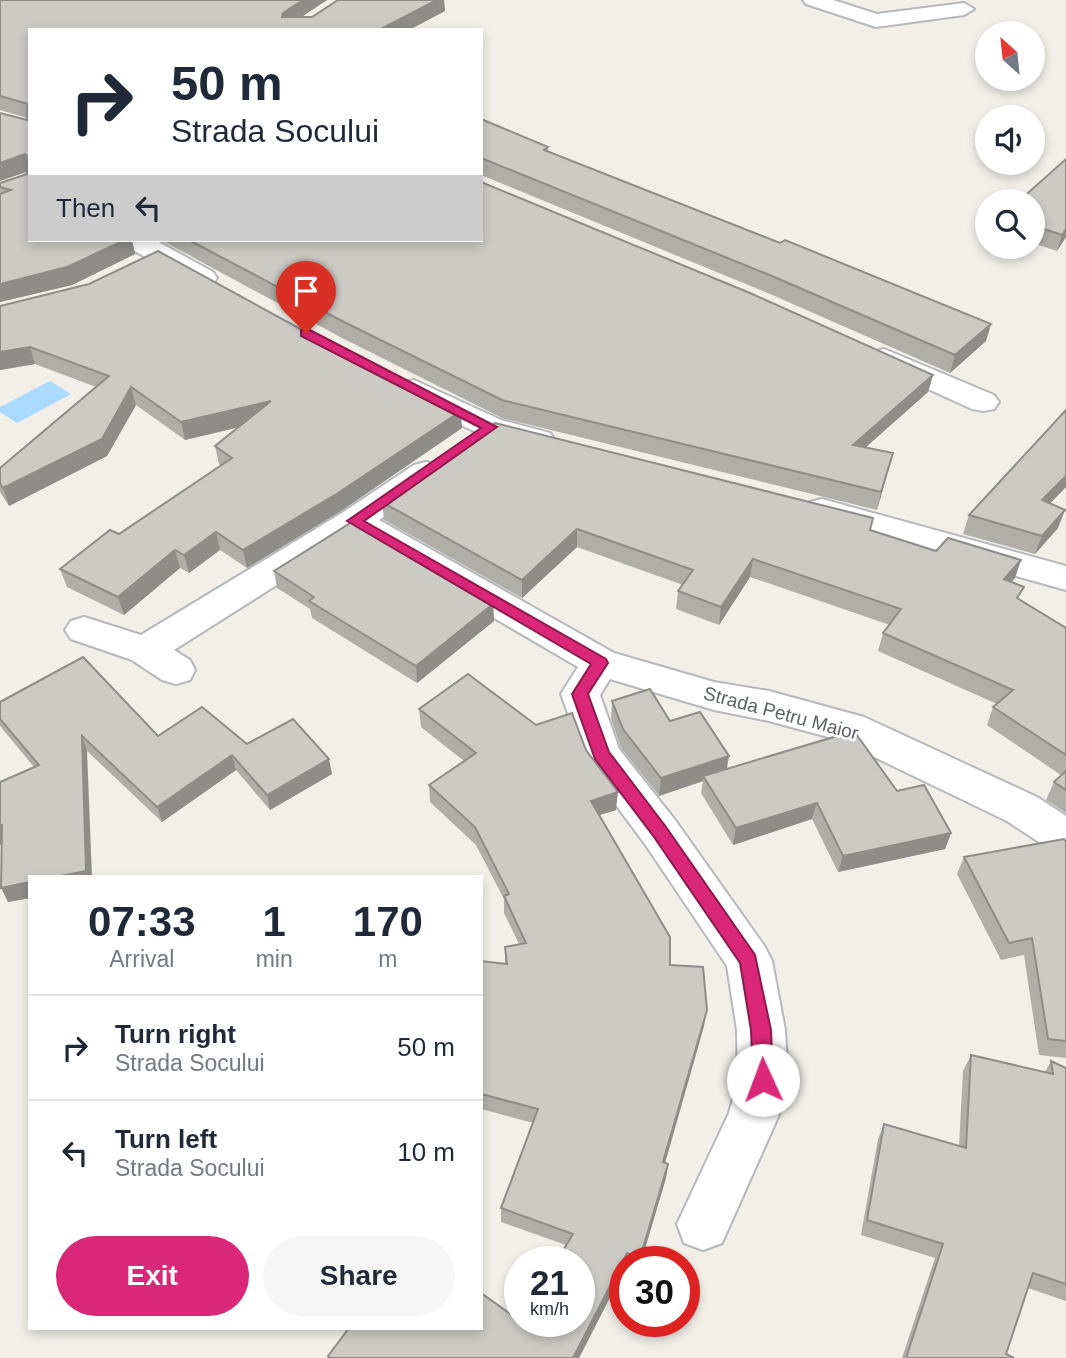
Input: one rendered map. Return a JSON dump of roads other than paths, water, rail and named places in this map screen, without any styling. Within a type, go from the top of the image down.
[{"type":"street","points":[[813,0],[876,21],[964,9]]},
{"type":"street","points":[[128,271],[148,247],[233,294]]},
{"type":"street","points":[[859,347],[983,402]]},
{"type":"street","points":[[391,377],[490,427],[570,447]]},
{"type":"street","points":[[145,650],[354,521],[490,427]]},
{"type":"street","points":[[797,504],[930,538],[1066,578]]},
{"type":"street","name":"Strada Petru Maior","points":[[354,521],[601,663],[714,696],[769,706],[850,728],[1022,809],[1066,838]]},
{"type":"street","points":[[84,630],[145,650],[176,670]]},
{"type":"street","points":[[601,663],[580,694],[601,755],[710,903],[749,961],[761,1030],[763,1080],[753,1117],[703,1224]]},
{"type":"water","points":[[50,381],[71,394],[17,423],[0,412],[0,407]]}]
